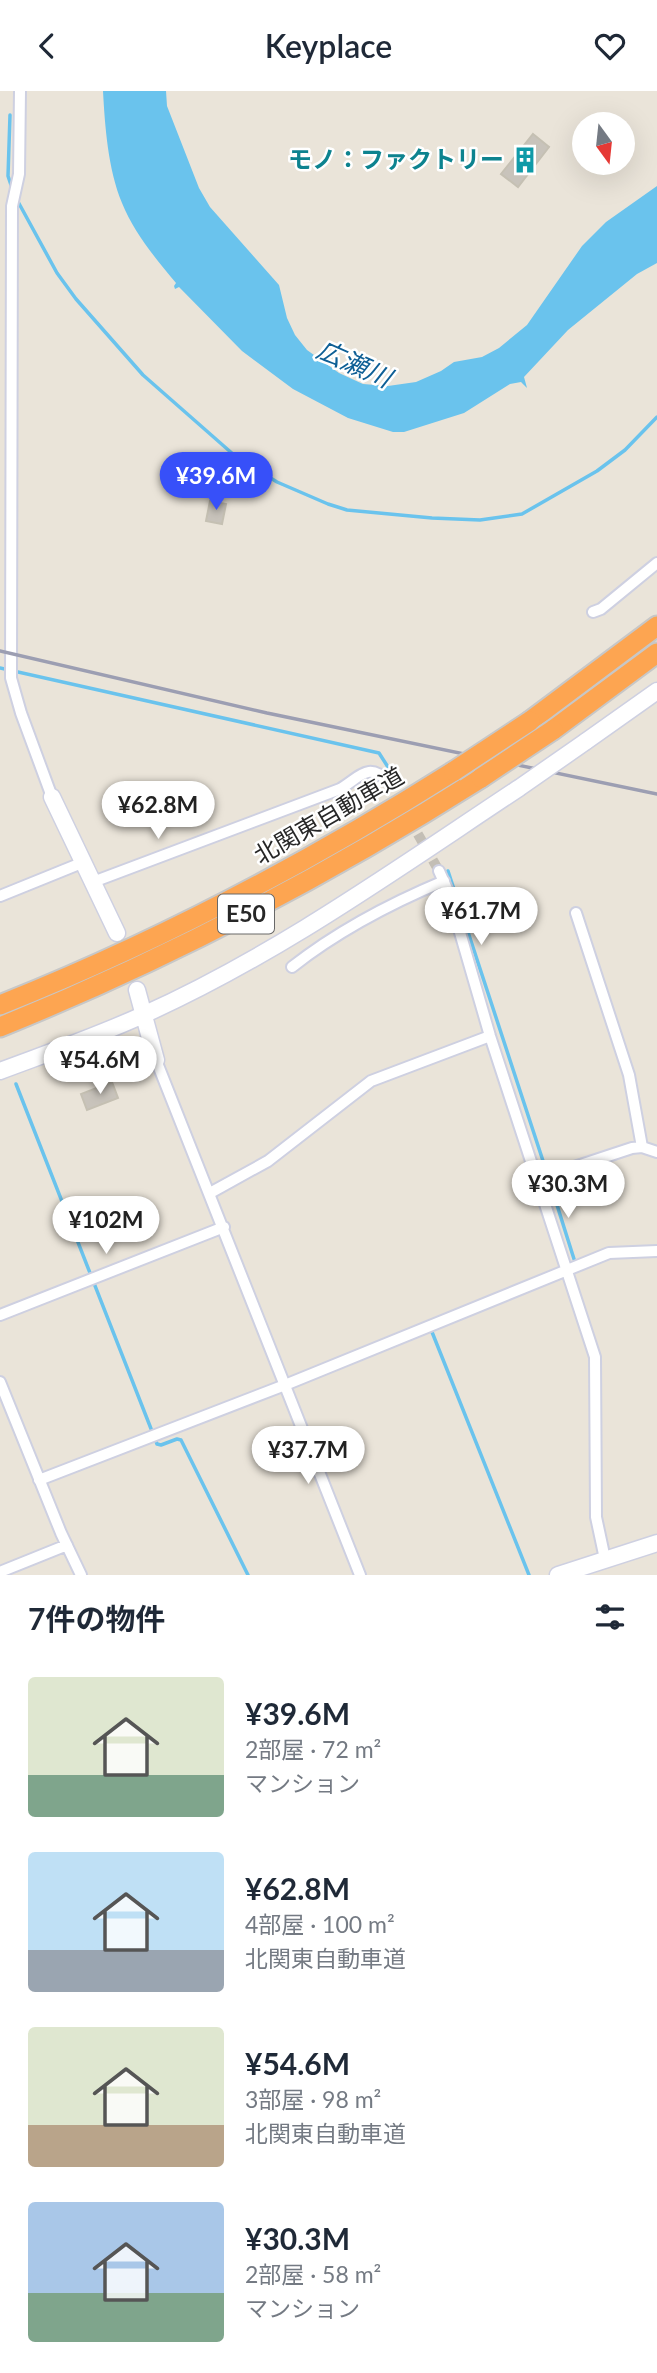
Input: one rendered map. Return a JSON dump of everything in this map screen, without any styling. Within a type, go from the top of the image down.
[{"type":"highway","name":"北関東自動車道","points":[[0,1005],[106,960],[235,898],[349,835],[530,721],[657,626]]},
{"type":"highway","name":"北関東自動車道","points":[[0,1027],[165,955],[292,891],[481,778],[553,730],[657,653]]},
{"type":"street","points":[[20,91],[19,174],[12,206],[6,679],[52,797],[117,933]]},
{"type":"street","points":[[593,612],[657,563]]},
{"type":"street","points":[[0,1071],[143,1015],[231,971],[394,871],[657,691]]},
{"type":"street","points":[[93,881],[340,789],[366,772],[373,770],[380,773],[388,782]]},
{"type":"street","points":[[0,896],[83,862]]},
{"type":"street","points":[[292,967],[348,928],[441,876],[595,1357],[596,1517],[606,1559]]},
{"type":"street","points":[[576,913],[629,1075],[642,1147]]},
{"type":"street","points":[[137,990],[156,1061],[360,1575]]},
{"type":"street","points":[[210,1193],[268,1161],[371,1081],[491,1036]]},
{"type":"street","points":[[538,1179],[618,1151],[642,1147],[657,1152]]},
{"type":"street","points":[[0,1315],[224,1227]]},
{"type":"street","points":[[39,1479],[285,1385],[566,1269],[615,1252],[657,1251]]},
{"type":"street","points":[[0,1382],[80,1575]]},
{"type":"street","points":[[558,1575],[657,1543]]},
{"type":"street","points":[[0,1571],[67,1545]]},
{"type":"water","points":[[103,91],[166,91],[167,106],[199,188],[210,207],[279,285],[287,318],[295,335],[307,350],[339,373],[363,384],[388,386],[416,382],[454,362],[482,357],[499,348],[527,325],[582,246],[606,222],[657,186],[657,263],[637,274],[568,330],[524,377],[527,388],[521,382],[510,384],[464,413],[404,432],[393,432],[348,418],[293,389],[242,351],[179,287],[175,289],[176,283],[139,235],[117,190],[110,162]]},
{"type":"building","name":"モノ：ファクトリー","points":[[533,134],[549,147],[518,187],[501,174]]},
{"type":"building","points":[[210,501],[226,504],[222,524],[206,521]]},
{"type":"building","points":[[112,1082],[118,1098],[87,1110],[81,1094]]},
{"type":"waterway","points":[[10,115],[8,176],[13,191]]},
{"type":"waterway","points":[[16,198],[57,273],[76,299],[143,375],[234,455],[277,482],[328,504],[347,510],[432,518],[480,520],[522,514],[597,471],[625,450],[657,417]]},
{"type":"waterway","points":[[0,668],[379,753],[395,778]]},
{"type":"waterway","points":[[448,871],[546,1170]]},
{"type":"waterway","points":[[16,1084],[157,1444],[181,1440],[248,1575]]},
{"type":"waterway","points":[[551,1186],[574,1259]]},
{"type":"waterway","points":[[432,1332],[529,1575]]},
{"type":"tunnel","points":[[388,782],[439,871]]},
{"type":"railway","points":[[0,651],[267,713],[657,794]]},
{"type":"place","name":"モノ：ファクトリー","points":[[525,160]]},
{"type":"water label","name":"広瀬川","points":[[354,364]]}]
